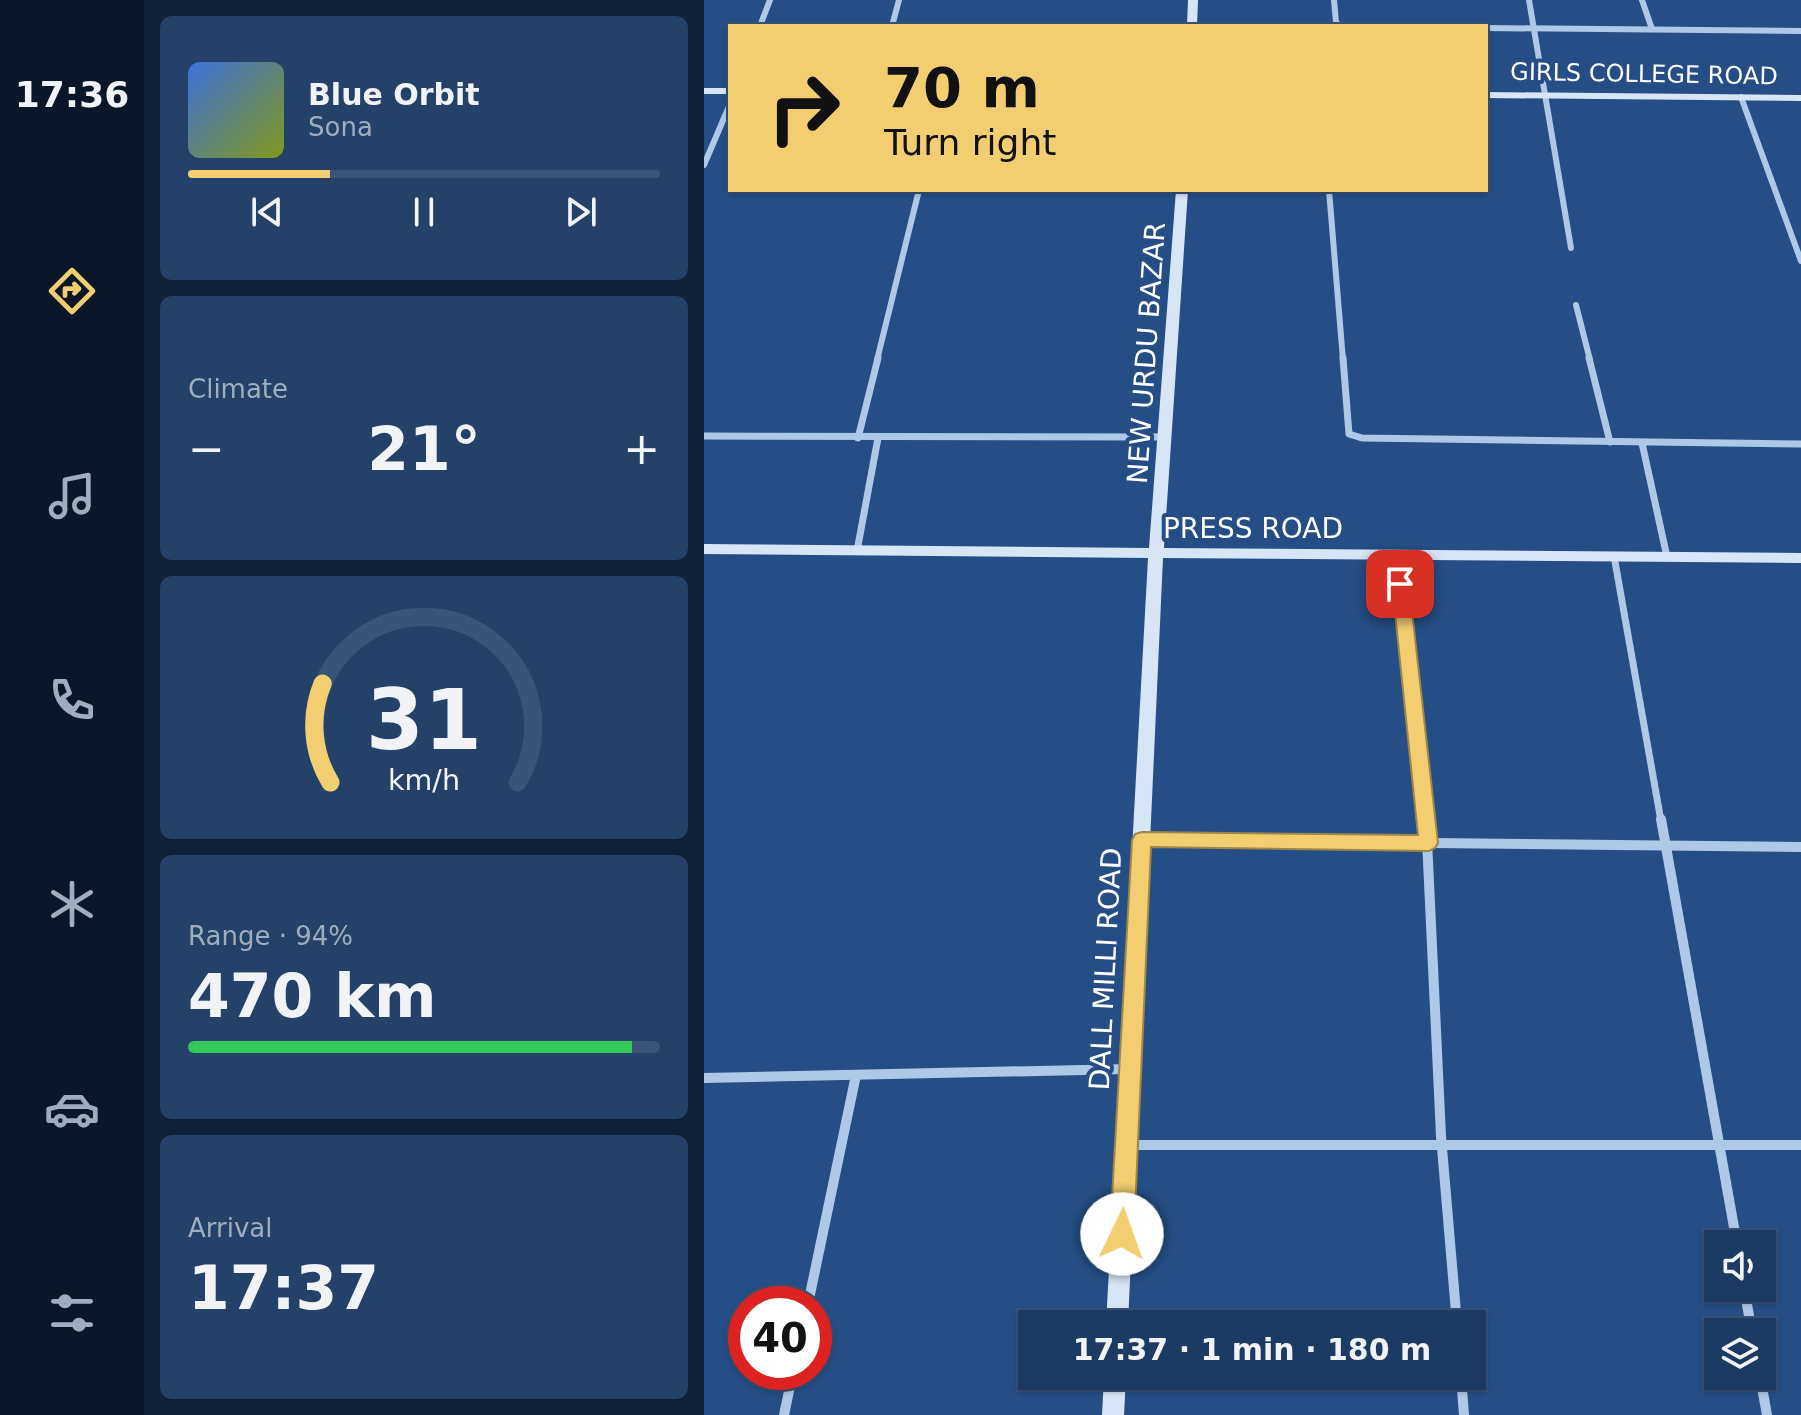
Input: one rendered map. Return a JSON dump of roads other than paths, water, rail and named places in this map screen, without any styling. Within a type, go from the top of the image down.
[{"type":"street","points":[[761,24],[770,0]]},
{"type":"street","points":[[893,24],[899,0]]},
{"type":"street","points":[[1192,24],[1193,0]]},
{"type":"street","points":[[1334,0],[1338,24]]},
{"type":"street","points":[[1529,0],[1571,248]]},
{"type":"street","points":[[1642,0],[1652,29]]},
{"type":"street","points":[[1488,28],[1801,31]]},
{"type":"street","points":[[704,91],[728,91]]},
{"type":"street","name":"GIRLS COLLEGE ROAD","points":[[1488,95],[1801,98]]},
{"type":"street","points":[[1741,97],[1801,261]]},
{"type":"street","points":[[704,165],[728,109]]},
{"type":"street","points":[[858,438],[919,192]]},
{"type":"street","name":"NEW URDU BAZAR","points":[[1153,616],[1182,192]]},
{"type":"street","points":[[1329,192],[1349,434],[1393,440],[1801,444]]},
{"type":"street","points":[[1576,305],[1610,442]]},
{"type":"street","points":[[704,436],[1165,437]]},
{"type":"street","points":[[857,551],[878,438]]},
{"type":"street","points":[[1642,443],[1667,557]]},
{"type":"street","name":"PRESS ROAD","points":[[704,549],[1801,558]]},
{"type":"street","points":[[1397,555],[1429,843],[1442,1146],[1456,1310]]},
{"type":"street","points":[[1614,556],[1734,1230]]},
{"type":"street","name":"DALL MILLI ROAD","points":[[1118,1310],[1153,616]]},
{"type":"street","points":[[1142,840],[1801,847]]},
{"type":"street","points":[[704,1078],[1130,1069]]},
{"type":"street","points":[[812,1286],[856,1075]]},
{"type":"street","points":[[1127,1145],[1801,1145]]},
{"type":"street","points":[[784,1415],[789,1390]]},
{"type":"street","points":[[1113,1415],[1114,1390]]},
{"type":"street","points":[[1462,1390],[1464,1415]]},
{"type":"street","points":[[1763,1390],[1767,1415]]}]
